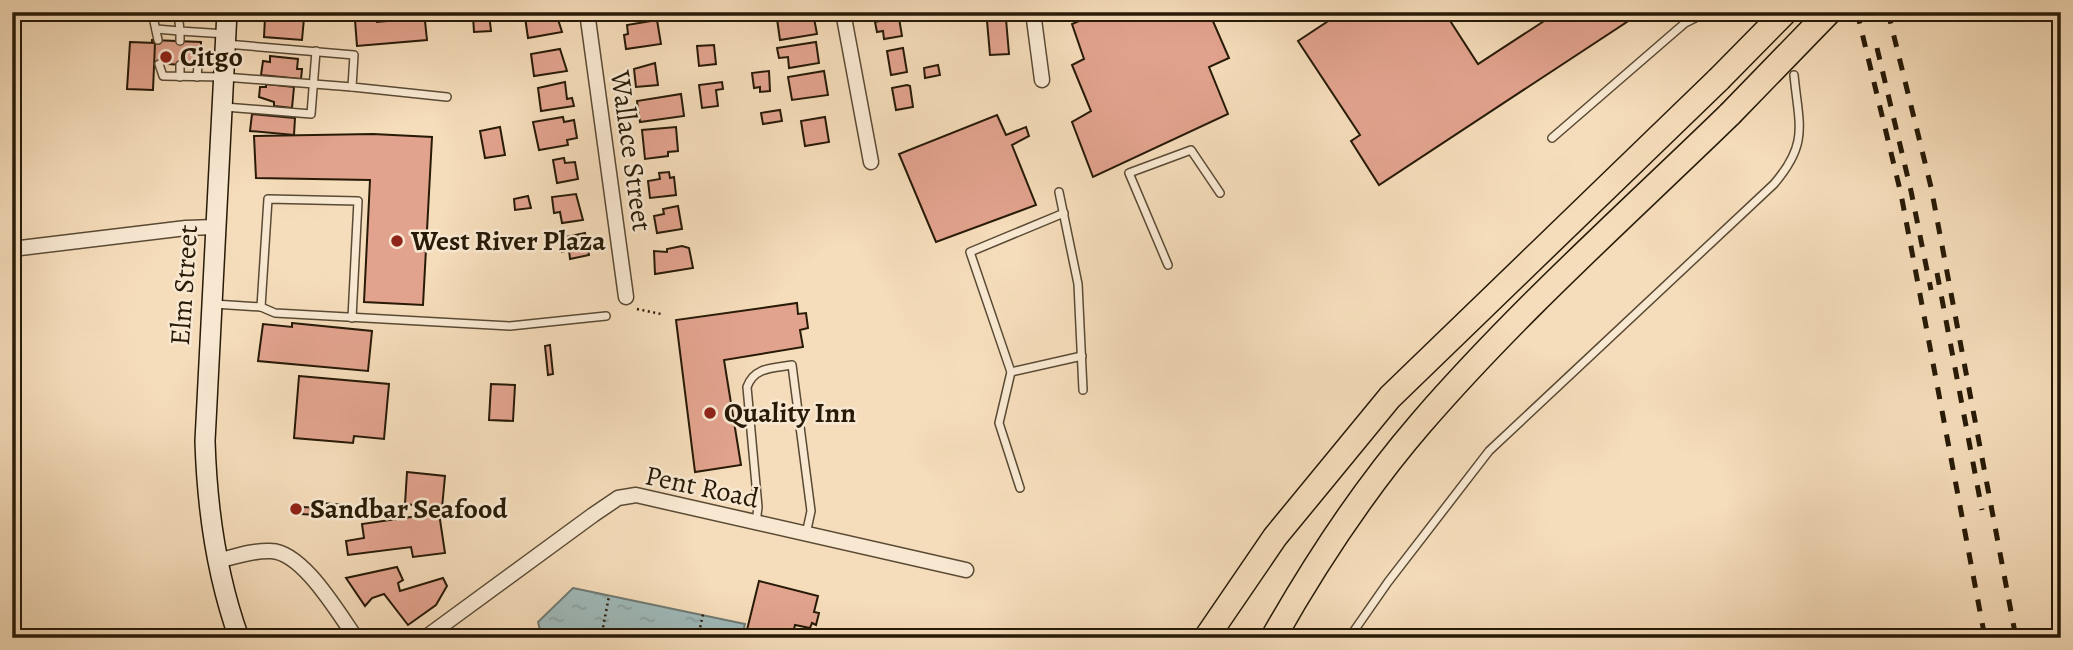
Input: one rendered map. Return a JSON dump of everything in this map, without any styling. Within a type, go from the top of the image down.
[{"type":"highway","points":[[1206,638],[1291,515],[1390,397],[1786,12]]},
{"type":"highway","points":[[1273,638],[1345,523],[1419,425],[1500,337],[1730,114],[1829,12]]},
{"type":"main road","name":"Elm Street","points":[[227,12],[204,407],[206,478],[217,561],[239,638]]},
{"type":"street","name":"Wallace Street","points":[[587,12],[626,297]]},
{"type":"street","points":[[843,12],[871,162]]},
{"type":"street","points":[[1033,12],[1042,80]]},
{"type":"street","points":[[12,249],[186,228],[215,227]]},
{"type":"street","name":"Pent Road","points":[[425,638],[618,498],[636,495],[966,570]]},
{"type":"street","points":[[217,561],[268,551],[286,555],[308,573],[356,638]]},
{"type":"lane","points":[[152,12],[158,40]]},
{"type":"lane","points":[[178,12],[180,41]]},
{"type":"lane","points":[[1552,138],[1685,23],[1707,12]]},
{"type":"lane","points":[[156,29],[200,31],[226,39],[355,55],[352,87]]},
{"type":"lane","points":[[199,42],[200,31]]},
{"type":"lane","points":[[222,106],[311,114],[316,51]]},
{"type":"lane","points":[[159,64],[163,76],[224,77],[447,97]]},
{"type":"lane","points":[[180,65],[180,77]]},
{"type":"lane","points":[[197,77],[198,65]]},
{"type":"lane","points":[[1349,638],[1388,582],[1489,451],[1773,184],[1792,162],[1801,139],[1794,75]]},
{"type":"lane","points":[[1168,265],[1129,173],[1191,150],[1220,193]]},
{"type":"lane","points":[[1059,192],[1078,284],[1083,390]]},
{"type":"lane","points":[[261,307],[268,199],[358,201],[352,318]]},
{"type":"lane","points":[[1020,488],[999,423],[1011,372],[971,252],[1063,213]]},
{"type":"lane","points":[[210,303],[261,307],[275,313],[510,326],[606,316]]},
{"type":"lane","points":[[1011,372],[1082,356]]},
{"type":"lane","points":[[756,523],[758,507],[747,387],[753,375],[761,371],[792,365],[811,511],[806,534]]},
{"type":"path","points":[[601,638],[609,596]]},
{"type":"path","points":[[698,638],[703,614]]},
{"type":"water","points":[[573,588],[745,624],[742,636],[748,638],[542,638],[538,622]]},
{"type":"building","points":[[386,12],[424,12],[427,40],[357,46],[355,20],[376,18],[377,22],[386,21]]},
{"type":"building","points":[[898,12],[902,36],[884,39],[883,31],[877,32],[875,22],[880,21],[879,13]]},
{"type":"building","points":[[1100,12],[1209,12],[1229,58],[1209,67],[1228,114],[1093,177],[1072,122],[1091,111],[1072,65],[1084,59],[1072,24]]},
{"type":"building","points":[[1342,12],[1452,12],[1447,16],[1478,64],[1558,12],[1642,12],[1379,185],[1351,141],[1360,135],[1298,41]]},
{"type":"building","points":[[556,13],[562,32],[528,38],[525,17]]},
{"type":"building","points":[[813,13],[817,34],[780,40],[777,19]]},
{"type":"building","points":[[489,14],[491,31],[474,32],[473,16]]},
{"type":"building","points":[[270,15],[304,18],[302,40],[264,37],[265,18],[270,18]]},
{"type":"building","points":[[1006,19],[1009,54],[990,55],[987,21]]},
{"type":"building","points":[[657,20],[661,44],[626,49],[624,35],[628,34],[627,25]]},
{"type":"building","points":[[152,40],[201,42],[200,66],[151,63]]},
{"type":"building","points":[[130,42],[155,43],[153,90],[127,89]]},
{"type":"building","points":[[816,42],[819,63],[789,68],[788,57],[779,58],[777,48]]},
{"type":"building","points":[[714,45],[716,64],[699,66],[697,46]]},
{"type":"building","points":[[903,48],[907,72],[891,75],[887,51]]},
{"type":"building","points":[[560,49],[567,71],[534,76],[531,54]]},
{"type":"building","points":[[270,56],[298,59],[297,69],[302,69],[301,79],[261,75],[263,61],[270,62]]},
{"type":"building","points":[[655,63],[658,85],[636,87],[634,69]]},
{"type":"building","points":[[938,65],[940,75],[925,78],[924,68]]},
{"type":"building","points":[[769,71],[770,91],[760,92],[760,87],[754,88],[752,73]]},
{"type":"building","points":[[824,71],[828,95],[792,100],[788,77]]},
{"type":"building","points":[[565,82],[567,99],[572,98],[574,106],[541,111],[538,88]]},
{"type":"building","points":[[722,82],[723,89],[716,90],[718,106],[702,108],[699,85]]},
{"type":"building","points":[[266,84],[294,87],[292,108],[274,106],[274,102],[259,97],[260,87],[266,87]]},
{"type":"building","points":[[910,86],[913,107],[896,110],[892,88]]},
{"type":"building","points":[[681,94],[684,116],[640,122],[637,101]]},
{"type":"building","points":[[780,110],[782,121],[763,124],[761,113]]},
{"type":"building","points":[[252,114],[295,118],[294,135],[250,131]]},
{"type":"building","points":[[997,115],[1006,135],[1026,127],[1029,136],[1012,145],[1036,205],[936,242],[899,154]]},
{"type":"building","points":[[563,117],[564,122],[574,120],[577,138],[567,140],[568,145],[539,150],[533,122]]},
{"type":"building","points":[[825,117],[829,142],[805,146],[801,121]]},
{"type":"building","points":[[500,127],[505,155],[485,158],[480,131]]},
{"type":"building","points":[[676,127],[678,151],[668,152],[668,156],[645,159],[642,130]]},
{"type":"building","name":"West River Plaza","points":[[373,134],[432,137],[423,305],[364,302],[370,180],[256,178],[254,136]]},
{"type":"building","points":[[564,158],[565,163],[575,162],[578,179],[557,183],[553,160]]},
{"type":"building","points":[[669,172],[670,178],[674,177],[676,195],[650,198],[648,181],[660,179],[659,173]]},
{"type":"building","points":[[576,194],[583,220],[562,223],[560,212],[554,213],[552,197]]},
{"type":"building","points":[[528,196],[531,208],[515,210],[514,199]]},
{"type":"building","points":[[678,206],[682,229],[657,233],[654,216],[664,214],[663,209]]},
{"type":"building","points":[[585,233],[589,255],[570,259],[569,250],[562,252],[560,241]]},
{"type":"building","points":[[682,246],[689,248],[693,268],[655,274],[654,251],[667,252],[667,249]]},
{"type":"building","name":"Quality Inn","points":[[797,303],[798,314],[806,313],[808,328],[800,330],[803,347],[724,360],[741,465],[695,472],[676,320]]},
{"type":"building","points":[[292,323],[372,331],[368,371],[258,361],[263,324],[292,327]]},
{"type":"building","points":[[550,345],[553,374],[548,375],[545,346]]},
{"type":"building","points":[[299,376],[389,384],[384,439],[354,436],[353,443],[294,438]]},
{"type":"building","points":[[491,384],[515,385],[513,421],[489,420]]},
{"type":"building","points":[[407,472],[445,476],[442,508],[405,504]]},
{"type":"building","points":[[322,503],[344,505],[343,517],[302,514],[303,507],[322,508]]},
{"type":"building","points":[[439,513],[445,553],[413,557],[411,547],[348,555],[346,541],[364,538],[362,524]]},
{"type":"building","points":[[397,567],[403,580],[398,583],[400,591],[443,578],[447,586],[436,605],[408,625],[384,594],[372,598],[365,606],[346,578]]},
{"type":"building","points":[[759,581],[818,596],[814,612],[819,613],[816,625],[812,623],[810,628],[795,625],[792,638],[763,638],[746,634]]},
{"type":"railway","points":[[1857,12],[1901,194],[1985,638]]},
{"type":"railway","points":[[1888,12],[1931,187],[2016,638]]},
{"type":"railway","points":[[1877,48],[1931,290]]},
{"type":"railway","points":[[1937,273],[1982,510]]},
{"type":"place","name":"Citgo","points":[[166,57]]},
{"type":"place","name":"West River Plaza","points":[[397,241]]},
{"type":"place","name":"Quality Inn","points":[[710,413]]},
{"type":"place","name":"Sandbar Seafood","points":[[296,509]]}]
